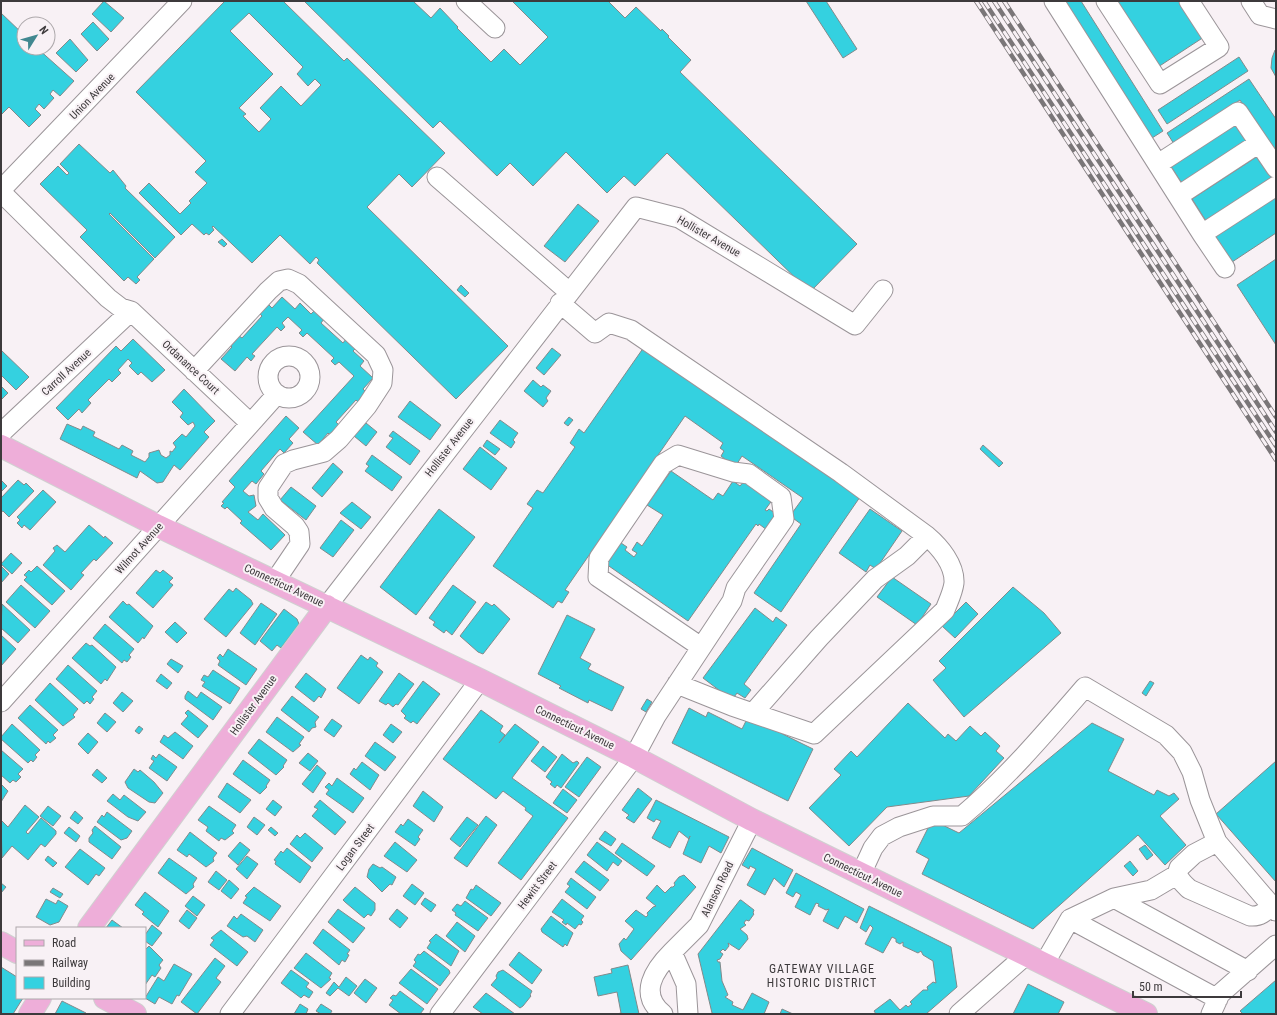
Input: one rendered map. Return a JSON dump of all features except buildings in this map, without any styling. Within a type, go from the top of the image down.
[{"type":"main road","name":"Connecticut Avenue","points":[[1,446],[158,526],[327,606],[634,756],[752,820],[1146,1014]]},
{"type":"main road","name":"Hollister Avenue","points":[[90,927],[327,606]]},
{"type":"main road","points":[[1,943],[16,951]]},
{"type":"main road","points":[[30,1014],[39,999]]},
{"type":"main road","points":[[107,999],[135,1014]]},
{"type":"street","name":"Union Avenue","points":[[1,191],[182,1]]},
{"type":"street","points":[[466,1],[496,28]]},
{"type":"street","points":[[1054,1],[1224,268]]},
{"type":"street","points":[[1106,1],[1160,84],[1219,46],[1189,1]]},
{"type":"street","points":[[1251,1],[1260,15],[1276,18]]},
{"type":"street","points":[[1158,164],[1238,112],[1276,168]]},
{"type":"street","points":[[1178,196],[1259,143]]},
{"type":"street","points":[[437,177],[565,297],[595,333],[609,323],[631,330],[841,473],[927,536],[938,545],[952,567],[954,583],[945,610],[814,734],[754,714],[677,684]]},
{"type":"street","points":[[1202,234],[1276,186]]},
{"type":"street","name":"Ordanance Court","points":[[1,191],[108,298],[121,308],[131,311],[250,423]]},
{"type":"street","name":"Hollister Avenue","points":[[327,606],[636,207],[679,218],[855,326],[883,290]]},
{"type":"street","points":[[194,371],[268,291],[279,281],[288,279],[299,284],[376,355],[383,370],[382,383],[367,406],[339,439],[324,452],[292,460],[284,464],[268,488],[268,498],[274,508],[295,526],[299,532],[300,544],[275,581]]},
{"type":"street","name":"Carroll Avenue","points":[[1,433],[131,311]]},
{"type":"street","name":"Wilmot Avenue","points":[[1,702],[277,394]]},
{"type":"street","name":"Hewitt Street","points":[[440,1014],[634,756],[656,716],[732,601],[736,588],[784,519],[781,497],[749,474],[733,472],[678,455],[663,464],[599,558],[598,578],[701,647]]},
{"type":"street","points":[[754,714],[819,638],[875,579],[907,556],[927,536]]},
{"type":"street","name":"Logan Street","points":[[230,1014],[480,680]]},
{"type":"street","points":[[861,874],[882,836],[899,827],[933,816],[962,816],[979,802],[1026,754],[1085,687],[1166,735],[1182,752],[1192,772],[1200,800],[1218,842],[1274,908],[1257,916],[1250,916],[1189,889],[1182,883],[1178,874],[1179,868],[1184,862],[1218,842]]},
{"type":"street","name":"Alanson Road","points":[[663,1014],[652,999],[650,988],[654,975],[660,965],[699,925],[752,820]]},
{"type":"street","points":[[959,1014],[1035,960],[1070,919],[1114,898],[1151,890],[1178,874]]},
{"type":"street","points":[[1114,898],[1248,971]]},
{"type":"street","points":[[1070,919],[1214,1006],[1220,994],[1276,945]]},
{"type":"street","points":[[672,952],[686,984],[688,1014]]},
{"type":"railway","points":[[976,1],[1276,460]]},
{"type":"railway","points":[[984,1],[1276,446]]},
{"type":"railway","points":[[994,1],[1276,432]]},
{"type":"railway","points":[[1004,1],[1276,417]]},
{"type":"district","name":"GATEWAY VILLAGE HISTORIC DISTRICT","points":[[822,976]]}]
